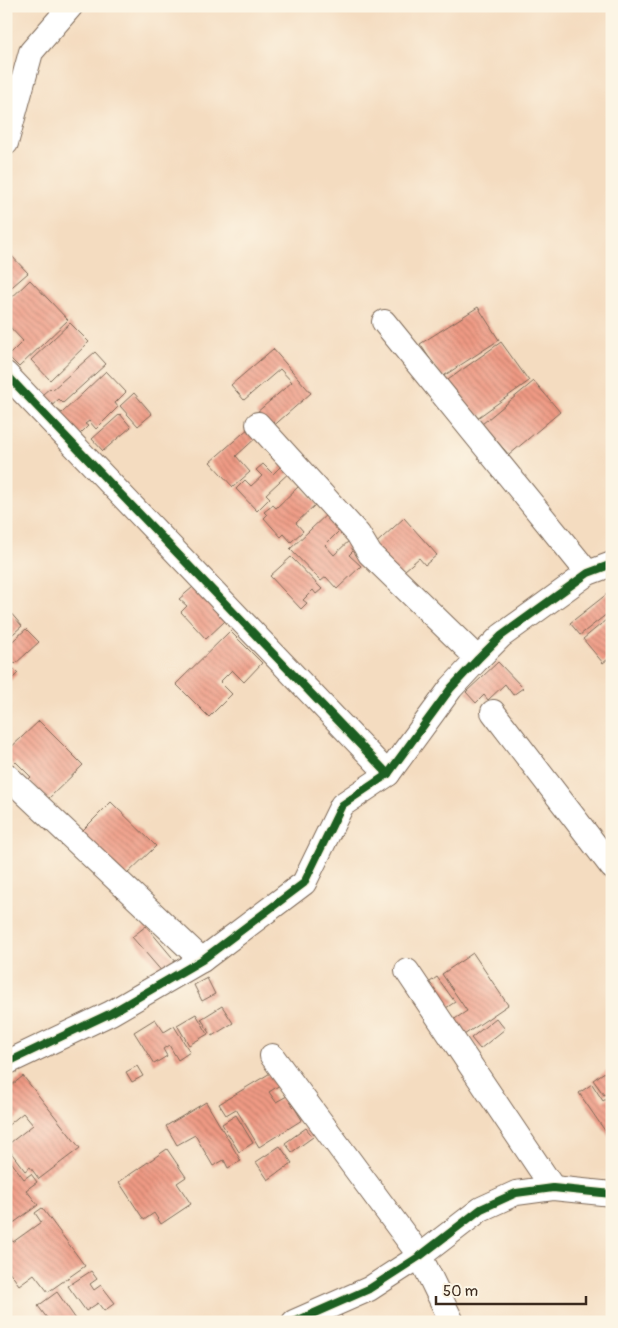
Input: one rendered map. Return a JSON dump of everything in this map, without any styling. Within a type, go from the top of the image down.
[{"type":"street","points":[[6,143],[31,52],[70,6]]},
{"type":"street","points":[[384,322],[588,573]]},
{"type":"street","points":[[6,374],[388,774]]},
{"type":"street","points":[[258,424],[358,534],[370,554],[478,659]]},
{"type":"street","points":[[6,1063],[111,1013],[202,960],[304,883],[342,805],[388,774],[451,688],[478,659],[501,636],[588,573],[612,564]]},
{"type":"street","points":[[493,712],[612,867]]},
{"type":"street","points":[[6,775],[202,960]]},
{"type":"street","points":[[408,971],[553,1188]]},
{"type":"street","points":[[272,1056],[420,1256],[452,1322]]},
{"type":"street","points":[[294,1322],[369,1290],[420,1256],[481,1209],[516,1193],[553,1188],[612,1194]]},
{"type":"building","points":[[6,250],[28,273],[6,292]]},
{"type":"building","points":[[30,280],[68,320],[19,367],[8,356],[23,341],[6,323],[6,303]]},
{"type":"building","points":[[478,307],[499,340],[442,377],[420,344]]},
{"type":"building","points":[[70,323],[89,342],[50,380],[31,360]]},
{"type":"building","points":[[501,342],[529,381],[473,421],[445,382]]},
{"type":"building","points":[[273,349],[311,393],[270,429],[256,413],[292,382],[280,369],[244,400],[231,385]]},
{"type":"building","points":[[95,352],[106,364],[63,403],[59,399],[46,411],[36,400],[50,388],[52,390]]},
{"type":"building","points":[[106,371],[126,392],[115,403],[118,407],[96,429],[89,421],[85,424],[88,426],[77,437],[51,417],[58,410],[62,413]]},
{"type":"building","points":[[534,381],[560,412],[509,455],[482,424]]},
{"type":"building","points":[[134,393],[152,414],[138,426],[120,406]]},
{"type":"building","points":[[120,414],[131,427],[103,451],[92,439]]},
{"type":"building","points":[[250,427],[258,436],[236,456],[250,472],[233,487],[210,462]]},
{"type":"building","points":[[285,462],[292,470],[266,494],[270,498],[257,511],[236,489],[245,480],[251,486],[262,476],[256,470],[263,464],[273,474]]},
{"type":"building","points":[[299,486],[316,504],[296,523],[303,531],[291,542],[284,534],[281,537],[264,518],[267,515],[264,512],[273,505],[276,508]]},
{"type":"building","points":[[329,512],[343,527],[325,545],[334,555],[353,537],[360,544],[349,555],[361,566],[337,589],[326,577],[321,581],[290,549]]},
{"type":"building","points":[[404,518],[437,555],[425,565],[419,558],[397,577],[371,548]]},
{"type":"building","points":[[291,557],[322,589],[316,594],[313,590],[303,600],[307,603],[301,609],[270,576]]},
{"type":"building","points":[[193,587],[225,621],[206,639],[181,612],[187,606],[179,599]]},
{"type":"building","points":[[612,590],[612,610],[580,635],[570,623]]},
{"type":"building","points":[[9,611],[22,626],[6,640],[6,614]]},
{"type":"building","points":[[612,615],[612,656],[603,663],[583,639]]},
{"type":"building","points":[[26,629],[39,642],[15,664],[6,655],[6,647]]},
{"type":"building","points":[[230,631],[262,663],[244,682],[232,670],[220,682],[232,694],[209,717],[176,684]]},
{"type":"building","points":[[6,662],[18,673],[8,683],[6,681]]},
{"type":"building","points":[[498,662],[523,688],[513,695],[505,684],[488,700],[484,695],[476,703],[466,692]]},
{"type":"building","points":[[39,721],[83,765],[47,800],[28,780],[31,777],[16,762],[13,765],[6,758],[6,752]]},
{"type":"building","points":[[111,802],[156,846],[122,879],[78,835]]},
{"type":"building","points":[[146,926],[177,963],[164,974],[132,937]]},
{"type":"building","points":[[473,953],[508,1005],[461,1037],[450,1022],[467,1011],[442,974]]},
{"type":"building","points":[[437,977],[455,1002],[440,1012],[423,987]]},
{"type":"building","points":[[207,978],[215,994],[202,1001],[194,985]]},
{"type":"building","points":[[222,1006],[233,1023],[212,1036],[201,1019]]},
{"type":"building","points":[[196,1014],[208,1034],[189,1045],[177,1025]]},
{"type":"building","points":[[496,1018],[505,1029],[480,1049],[471,1038]]},
{"type":"building","points":[[155,1019],[164,1032],[174,1026],[190,1052],[178,1060],[169,1045],[163,1049],[167,1056],[154,1064],[134,1032]]},
{"type":"building","points":[[137,1066],[143,1076],[132,1082],[126,1072]]},
{"type":"building","points":[[612,1067],[612,1090],[604,1095],[593,1080]]},
{"type":"building","points":[[272,1072],[280,1085],[269,1092],[276,1102],[287,1096],[302,1120],[259,1147],[236,1109],[226,1115],[219,1104]]},
{"type":"building","points":[[23,1076],[80,1148],[39,1179],[30,1167],[25,1171],[6,1146],[33,1125],[23,1113],[6,1127],[6,1090]]},
{"type":"building","points":[[592,1084],[603,1101],[612,1095],[612,1141],[579,1093]]},
{"type":"building","points":[[206,1102],[241,1161],[228,1168],[224,1160],[213,1166],[195,1135],[177,1145],[166,1126]]},
{"type":"building","points":[[236,1115],[253,1143],[239,1152],[222,1124]]},
{"type":"building","points":[[306,1128],[313,1137],[292,1152],[285,1143]]},
{"type":"building","points":[[280,1146],[292,1163],[268,1180],[256,1162]]},
{"type":"building","points":[[167,1149],[186,1177],[177,1183],[191,1204],[161,1224],[154,1213],[144,1220],[119,1182]]},
{"type":"building","points":[[6,1155],[24,1179],[31,1174],[37,1182],[26,1190],[38,1205],[8,1227]]},
{"type":"building","points":[[42,1208],[85,1266],[48,1292],[34,1274],[19,1285],[6,1267],[6,1233],[13,1242],[41,1222],[35,1213]]},
{"type":"building","points":[[91,1271],[97,1279],[90,1284],[94,1290],[101,1285],[115,1303],[104,1311],[98,1303],[86,1311],[68,1286]]},
{"type":"building","points":[[57,1292],[78,1322],[50,1322],[38,1306]]},
{"type":"building","points":[[340,1313],[345,1322],[326,1322]]},
{"type":"cycle path","points":[[6,374],[388,774]]},
{"type":"cycle path","points":[[6,1063],[111,1013],[202,960],[304,883],[342,805],[388,774],[451,688],[478,659],[501,636],[588,573],[612,564]]},
{"type":"cycle path","points":[[294,1322],[369,1289],[420,1256],[481,1209],[516,1193],[553,1188],[612,1194]]}]
